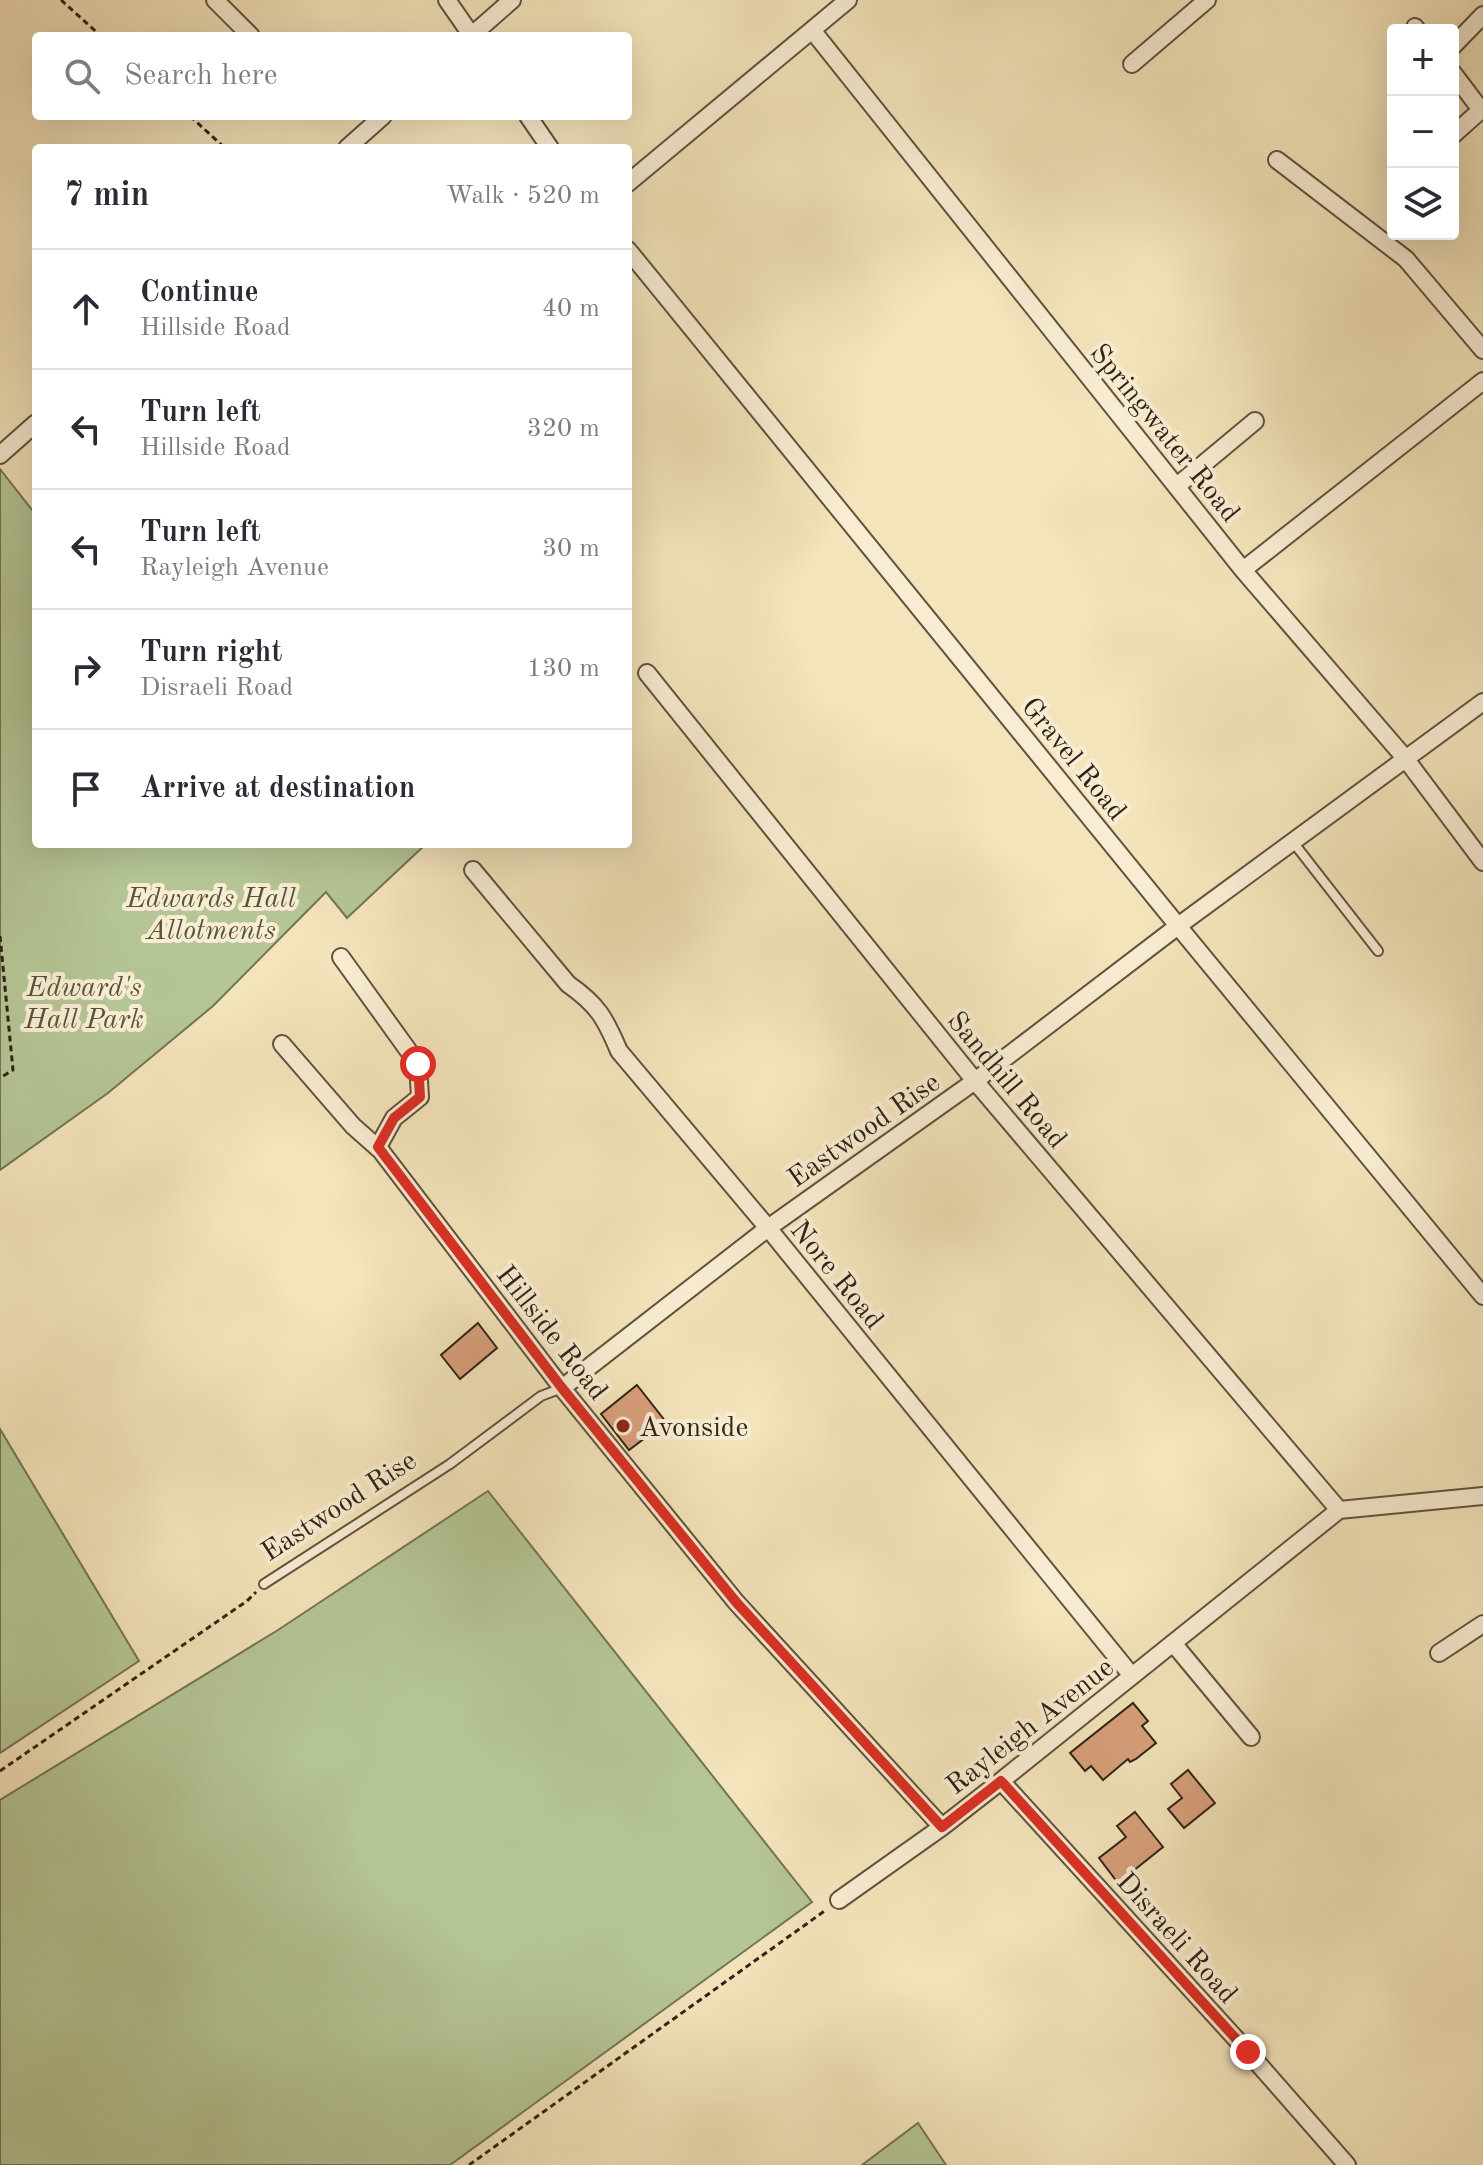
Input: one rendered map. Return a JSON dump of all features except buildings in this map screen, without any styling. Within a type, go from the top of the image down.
[{"type":"street","points":[[215,0],[247,32]]},
{"type":"street","points":[[447,0],[468,32]]},
{"type":"street","points":[[476,32],[512,0]]},
{"type":"street","points":[[632,180],[848,0]]},
{"type":"street","points":[[1132,64],[1207,0]]},
{"type":"street","points":[[1459,40],[1483,15]]},
{"type":"street","name":"Springwater Road","points":[[812,30],[1243,570],[1405,758],[1483,862]]},
{"type":"street","points":[[1459,81],[1481,110],[1459,130]]},
{"type":"street","points":[[352,144],[378,120]]},
{"type":"street","points":[[531,120],[547,144]]},
{"type":"street","points":[[1277,160],[1406,259],[1483,350]]},
{"type":"street","name":"Gravel Road","points":[[632,255],[1483,1296]]},
{"type":"street","points":[[1243,570],[1483,381]]},
{"type":"street","points":[[1177,486],[1255,421]]},
{"type":"street","points":[[0,455],[32,427]]},
{"type":"street","name":"Sandhill Road","points":[[647,673],[975,1081],[1339,1510]]},
{"type":"street","name":"Eastwood Rise","points":[[562,1388],[768,1228],[975,1081],[1178,926],[1483,702]]},
{"type":"street","name":"Nore Road","points":[[473,870],[568,984],[587,997],[605,1018],[619,1051],[768,1228],[1132,1676]]},
{"type":"street","points":[[341,957],[418,1064],[420,1097],[394,1118],[379,1149]]},
{"type":"street","name":"Hillside Road","points":[[282,1044],[353,1126],[379,1149],[562,1388],[736,1602],[942,1827]]},
{"type":"street","points":[[1339,1510],[1483,1496]]},
{"type":"street","name":"Rayleigh Avenue","points":[[839,1900],[1001,1781],[1339,1510]]},
{"type":"street","points":[[1439,1653],[1483,1624]]},
{"type":"street","points":[[1173,1643],[1251,1737]]},
{"type":"street","name":"Disraeli Road","points":[[1001,1781],[1347,2165]]},
{"type":"lane","points":[[1293,842],[1378,951]]},
{"type":"lane","name":"Eastwood Rise","points":[[264,1584],[450,1464],[541,1396],[562,1388]]},
{"type":"path","points":[[61,0],[97,32]]},
{"type":"path","points":[[194,120],[221,144]]},
{"type":"path","points":[[0,936],[13,1070],[0,1078]]},
{"type":"path","points":[[0,1771],[247,1601],[264,1584]]},
{"type":"path","points":[[469,2165],[839,1900]]},
{"type":"green space","points":[[0,469],[32,510],[32,848],[422,848],[347,918],[326,892],[213,1006],[108,1093],[0,1170]]},
{"type":"green space","points":[[0,1429],[139,1661],[0,1753]]},
{"type":"green space","points":[[488,1491],[812,1902],[450,2165],[0,2165],[0,1800],[278,1630]]},
{"type":"green space","points":[[918,2123],[946,2165],[862,2165]]},
{"type":"place","name":"Avonside","points":[[623,1426]]},
{"type":"route","points":[[418,1064],[420,1097],[394,1118],[378,1147],[562,1388],[736,1602],[942,1827],[1001,1781],[1248,2052]]},
{"type":"park label","name":"Edwards Hall Allotments","points":[[211,913]]},
{"type":"park label","name":"Edward's Hall Park","points":[[84,1002]]}]
